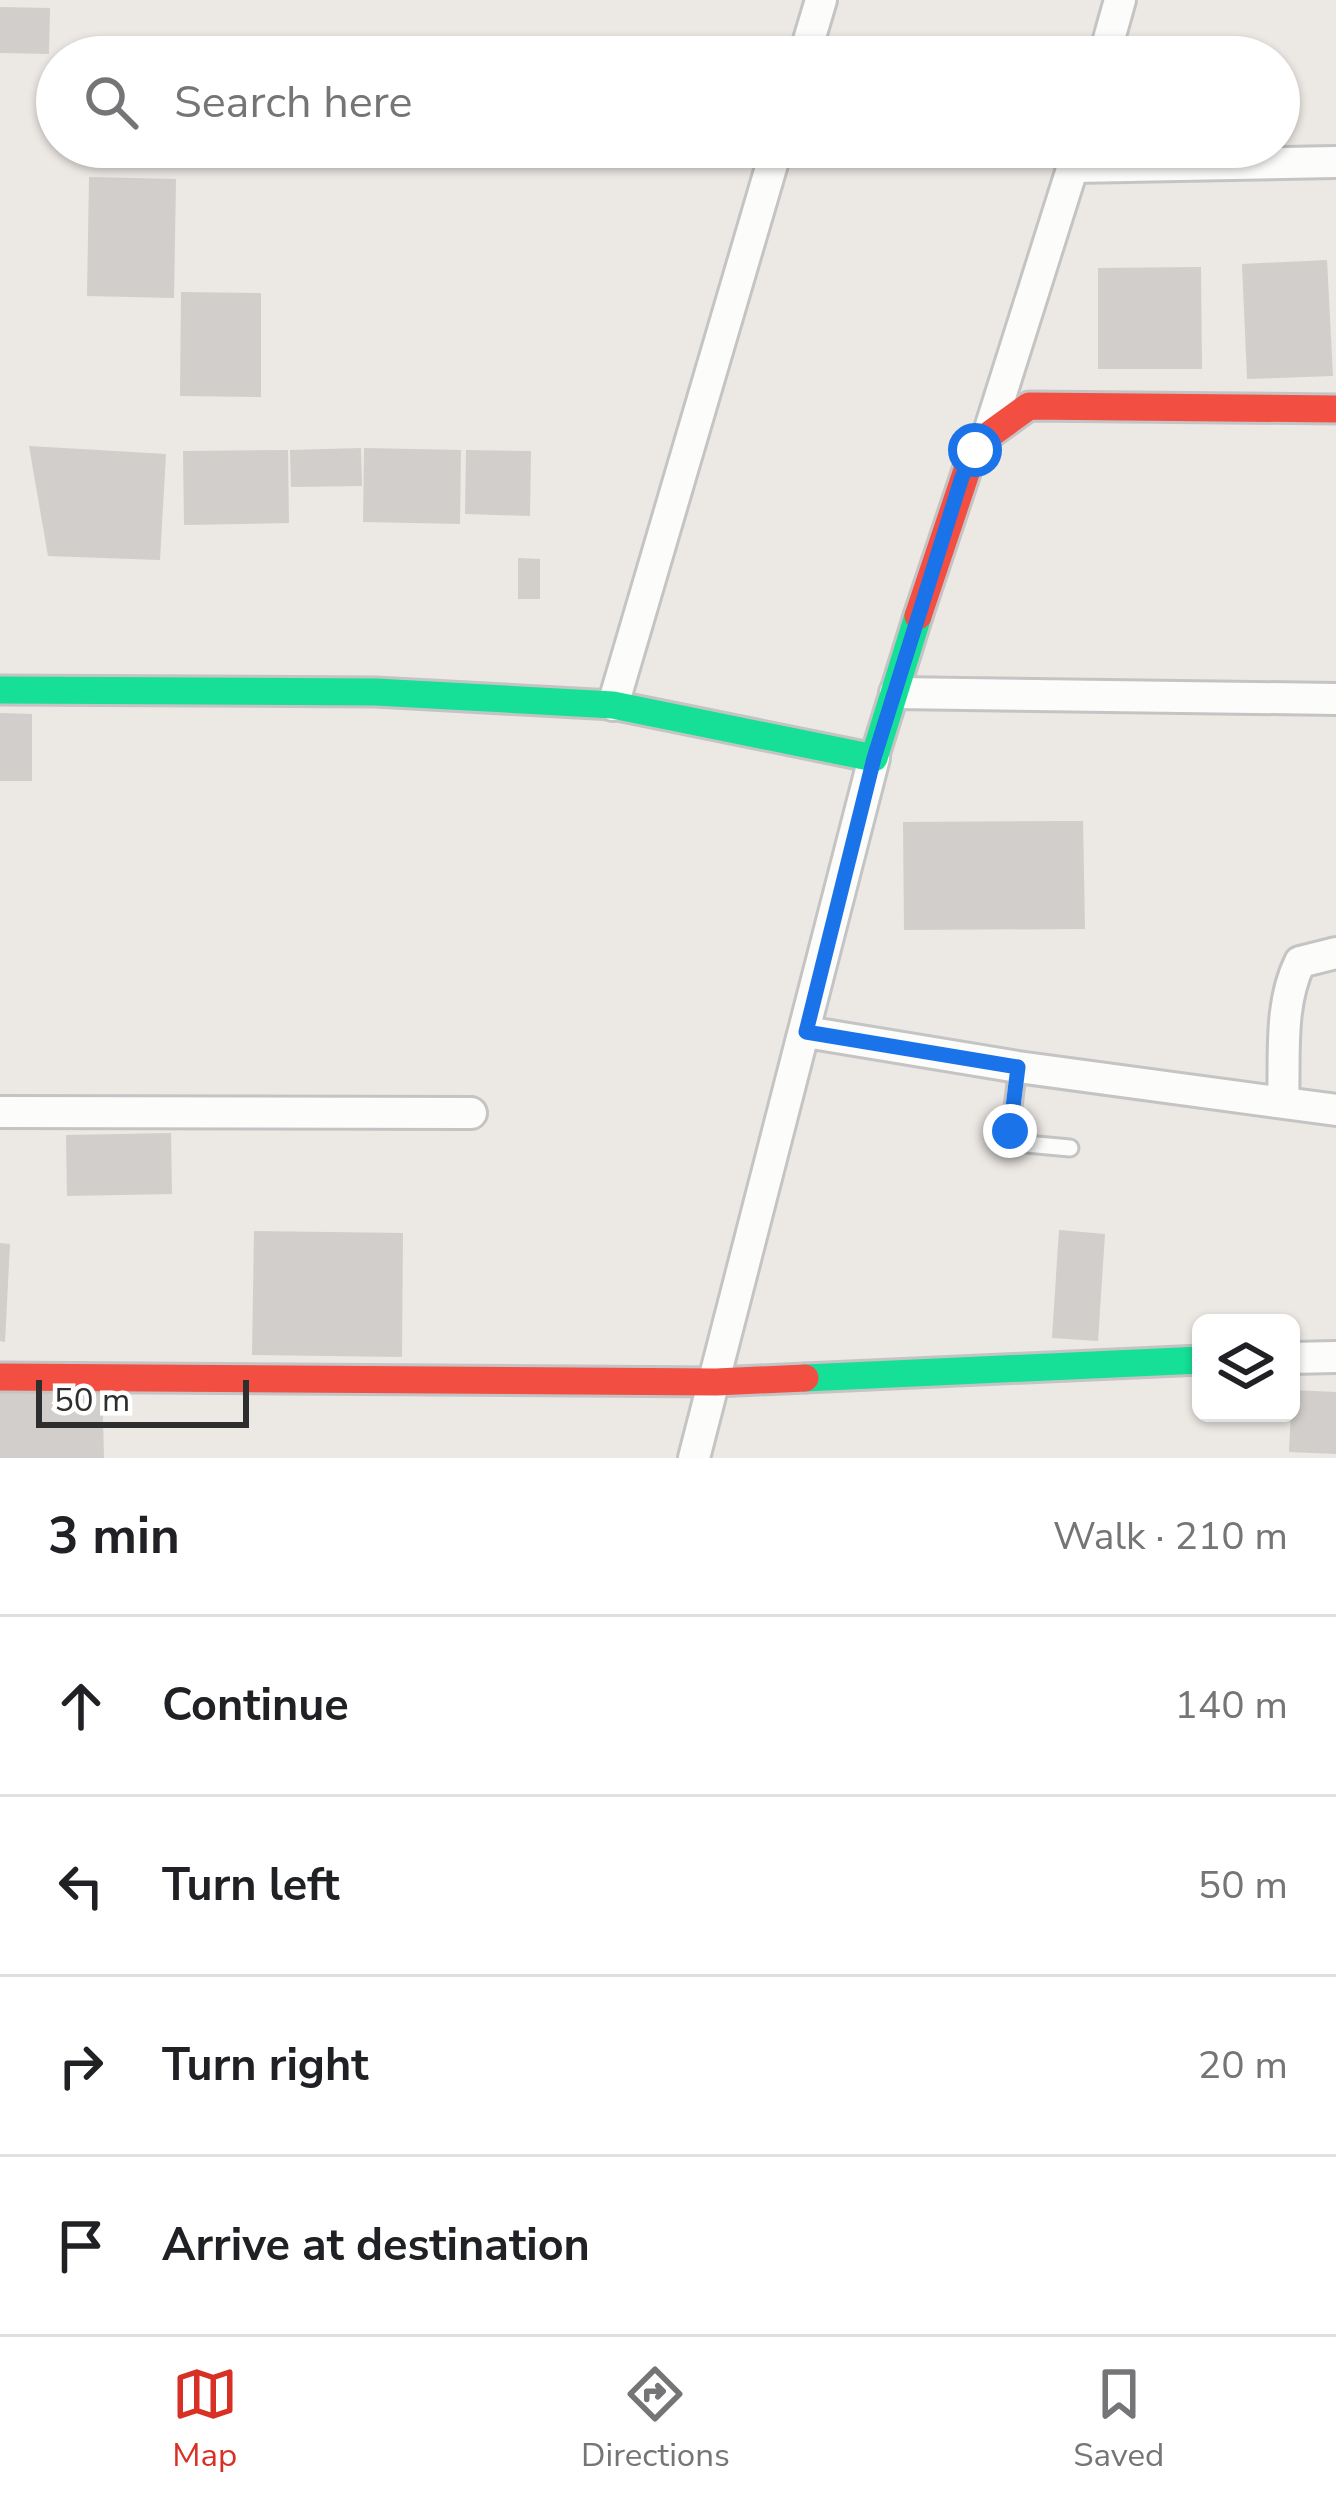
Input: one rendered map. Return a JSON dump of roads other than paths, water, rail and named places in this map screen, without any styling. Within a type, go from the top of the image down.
[{"type":"street","points":[[810,36],[821,0]]},
{"type":"street","points":[[1110,36],[1120,0]]},
{"type":"street","points":[[1300,161],[1336,162]]},
{"type":"street","points":[[613,705],[771,168]]},
{"type":"street","points":[[694,1458],[874,758],[962,477],[989,431],[1073,168]]},
{"type":"street","points":[[989,431],[1029,406],[1336,409]]},
{"type":"street","points":[[0,690],[376,692],[613,705],[874,758]]},
{"type":"street","points":[[895,693],[1336,699]]},
{"type":"street","points":[[1283,1102],[1291,981],[1300,962],[1336,953]]},
{"type":"street","points":[[806,1032],[1018,1067],[1336,1110]]},
{"type":"street","points":[[0,1112],[471,1113]]},
{"type":"street","points":[[1300,1358],[1336,1357]]},
{"type":"street","points":[[0,1377],[716,1382],[1192,1360]]},
{"type":"lane","points":[[1018,1067],[1010,1131],[1026,1144],[1070,1148]]}]
